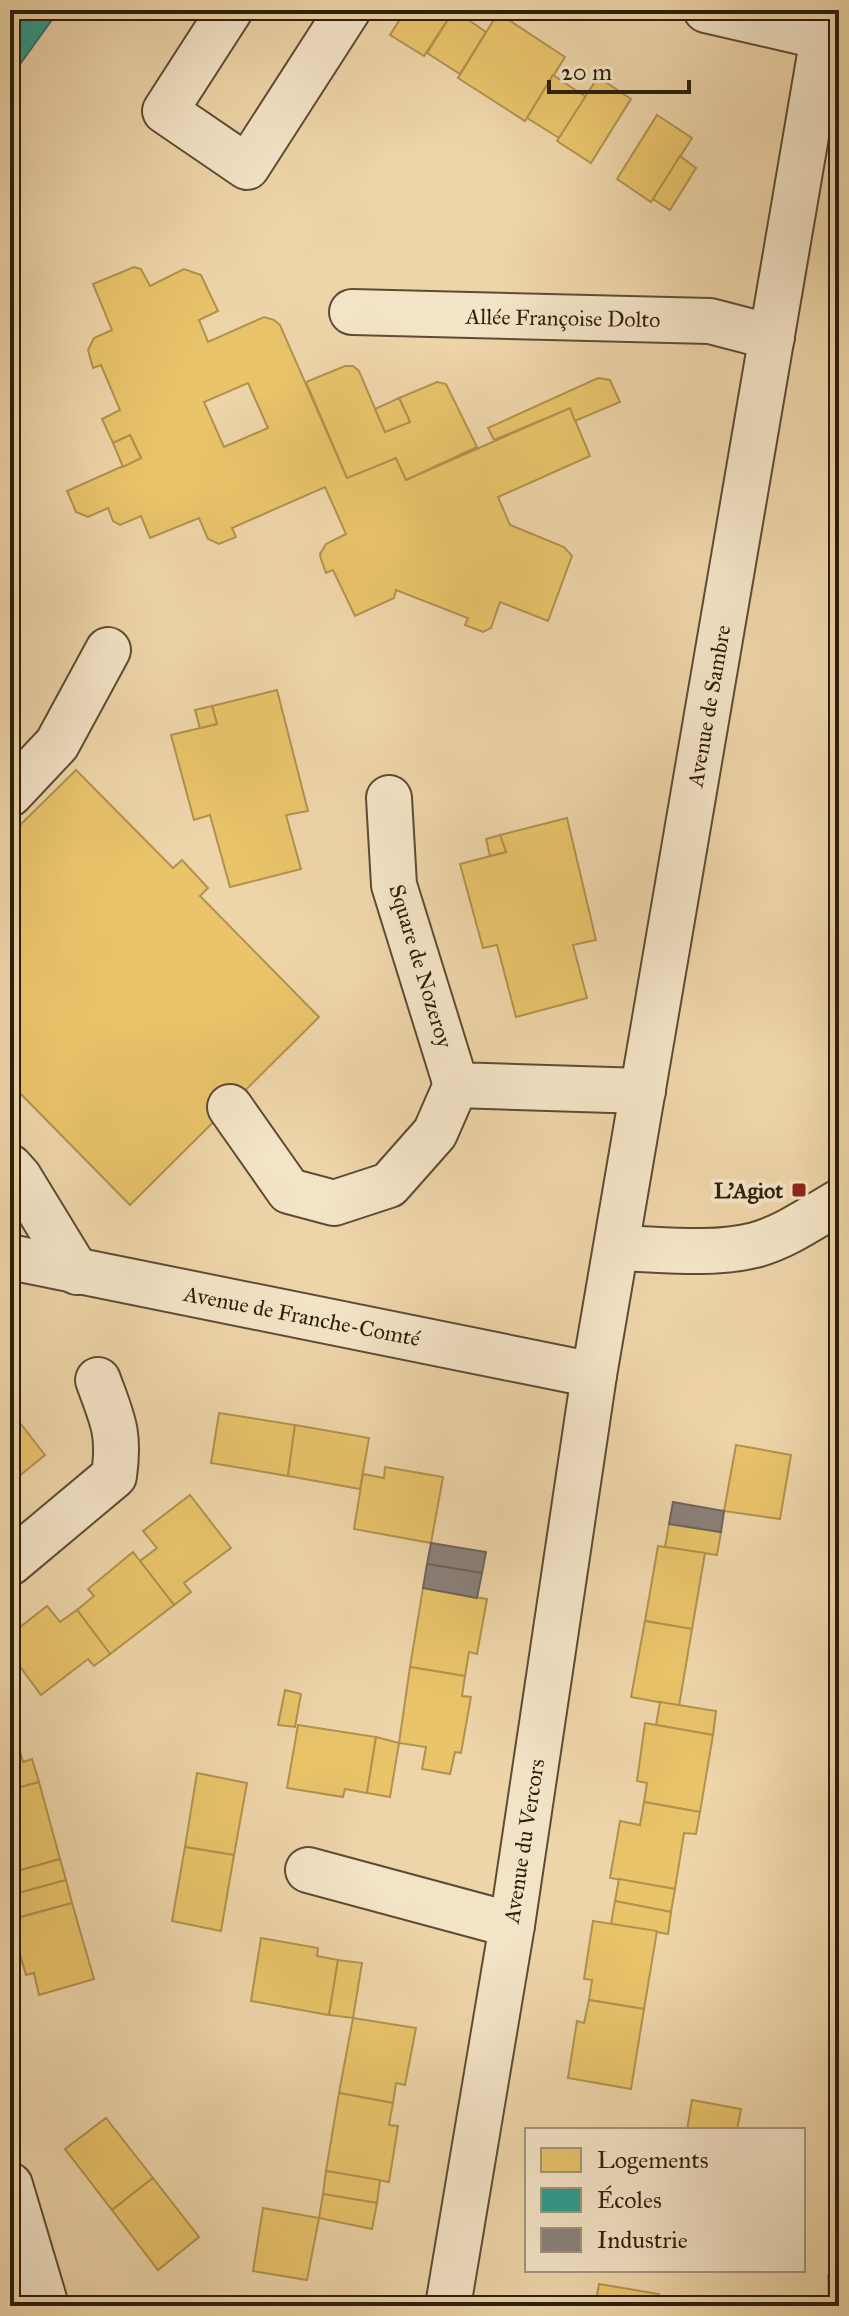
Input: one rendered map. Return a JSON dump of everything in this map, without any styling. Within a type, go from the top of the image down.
[{"type":"street","points":[[230,10],[165,111],[247,167],[348,10]]},
{"type":"street","points":[[706,10],[831,35]]},
{"type":"street","name":"Avenue de Sambre","points":[[594,1375],[772,337],[831,35]]},
{"type":"street","name":"Allée Françoise Dolto","points":[[352,312],[710,321],[772,337]]},
{"type":"street","points":[[10,794],[57,744],[108,650]]},
{"type":"street","name":"Square de Nozeroy","points":[[389,798],[394,885],[456,1085]]},
{"type":"street","points":[[230,1107],[289,1191],[334,1203],[389,1185],[435,1133],[456,1085],[643,1091]]},
{"type":"street","points":[[10,1167],[77,1272]]},
{"type":"street","points":[[617,1248],[711,1250],[755,1245],[791,1230],[839,1202]]},
{"type":"street","name":"Avenue de Franche-Comté","points":[[10,1257],[594,1375]]},
{"type":"street","name":"Avenue du Vercors","points":[[448,2306],[512,1925],[594,1375]]},
{"type":"street","points":[[10,1563],[114,1476],[118,1446],[114,1422],[98,1380]]},
{"type":"street","points":[[308,1870],[512,1925]]},
{"type":"street","points":[[10,2185],[46,2306]]},
{"type":"building: Logements","points":[[406,10],[454,10],[424,56],[390,35]]},
{"type":"building: Logements","points":[[454,10],[486,32],[460,74],[427,53]]},
{"type":"building: Logements","points":[[498,13],[565,57],[525,121],[458,78]]},
{"type":"building: Logements","points":[[553,75],[586,97],[559,138],[527,118]]},
{"type":"building: Logements","points":[[598,77],[631,99],[591,163],[557,141]]},
{"type":"building: Logements","points":[[657,115],[692,138],[651,202],[617,179]]},
{"type":"building: Logements","points":[[680,156],[696,168],[670,210],[653,199]]},
{"type":"building: Logements","points":[[134,267],[141,269],[150,286],[184,269],[201,275],[218,311],[199,320],[208,342],[264,317],[274,320],[280,325],[347,478],[396,458],[406,480],[570,408],[590,456],[498,497],[510,525],[564,547],[572,556],[548,621],[500,602],[491,628],[483,632],[465,625],[468,618],[396,590],[394,598],[355,616],[333,570],[326,573],[321,559],[320,554],[326,544],[346,534],[325,487],[232,528],[236,537],[219,544],[208,539],[199,518],[150,538],[141,516],[120,525],[113,521],[108,508],[88,517],[76,512],[67,491],[141,458],[130,435],[113,443],[102,419],[120,410],[101,365],[93,368],[88,350],[94,338],[112,330],[93,284]],"holes":[[[248,383],[268,428],[224,447],[204,402]]]},
{"type":"building: Logements","points":[[345,366],[353,366],[359,371],[385,432],[410,422],[399,398],[437,382],[446,384],[477,447],[406,480],[396,458],[347,478],[306,382]]},
{"type":"building: Logements","points":[[598,378],[610,380],[620,402],[575,421],[570,408],[494,440],[488,428]]},
{"type":"building: Logements","points":[[399,398],[410,422],[385,432],[375,409]]},
{"type":"building: Logements","points":[[130,435],[141,458],[123,467],[113,443]]},
{"type":"building: Logements","points":[[277,690],[308,811],[286,815],[301,869],[230,887],[210,815],[194,820],[171,735],[217,724],[212,706]]},
{"type":"building: Logements","points":[[212,706],[217,724],[200,728],[195,710]]},
{"type":"building: Logements","points":[[76,770],[173,868],[182,860],[208,888],[200,896],[319,1017],[130,1205],[10,1083],[10,835]]},
{"type":"building: Logements","points":[[567,818],[596,940],[573,945],[587,998],[516,1017],[497,945],[483,948],[460,864],[506,852],[500,835]]},
{"type":"building: Logements","points":[[500,835],[506,852],[490,856],[486,839]]},
{"type":"building: Logements","points":[[219,1413],[295,1425],[288,1476],[211,1463]]},
{"type":"building: Logements","points":[[17,1419],[45,1455],[18,1477],[10,1466],[10,1424]]},
{"type":"building: Logements","points":[[295,1425],[369,1438],[360,1489],[288,1476]]},
{"type":"building: Logements","points":[[736,1445],[791,1455],[780,1519],[724,1511]]},
{"type":"building: Logements","points":[[10,1466],[18,1477],[10,1483]]},
{"type":"building: Logements","points":[[385,1467],[443,1477],[431,1543],[354,1529],[363,1474],[384,1478]]},
{"type":"building: Logements","points":[[190,1495],[231,1548],[184,1583],[191,1592],[174,1605],[140,1561],[157,1548],[143,1531]]},
{"type":"building: Logements","points":[[669,1524],[721,1532],[717,1555],[665,1547]]},
{"type":"building: Logements","points":[[658,1546],[705,1553],[692,1629],[645,1621]]},
{"type":"building: Logements","points":[[133,1552],[174,1605],[110,1654],[77,1610],[94,1596],[88,1589]]},
{"type":"building: Logements","points":[[423,1588],[487,1599],[477,1654],[469,1652],[465,1676],[410,1667]]},
{"type":"building: Logements","points":[[47,1606],[60,1622],[77,1610],[110,1654],[94,1666],[88,1659],[41,1695],[10,1653],[10,1635]]},
{"type":"building: Logements","points":[[645,1621],[692,1629],[679,1706],[631,1697]]},
{"type":"building: Logements","points":[[410,1667],[465,1676],[462,1696],[471,1697],[461,1753],[455,1752],[450,1774],[422,1769],[426,1747],[399,1743]]},
{"type":"building: Logements","points":[[285,1690],[301,1694],[295,1727],[278,1725]]},
{"type":"building: Logements","points":[[660,1702],[716,1711],[713,1735],[656,1725]]},
{"type":"building: Logements","points":[[10,1716],[23,1762],[32,1759],[39,1782],[10,1790]]},
{"type":"building: Logements","points":[[645,1723],[713,1735],[700,1812],[644,1802],[647,1783],[637,1781]]},
{"type":"building: Logements","points":[[298,1725],[376,1737],[367,1793],[345,1789],[343,1797],[287,1788]]},
{"type":"building: Logements","points":[[376,1737],[399,1743],[390,1797],[367,1793]]},
{"type":"building: Logements","points":[[197,1773],[247,1783],[234,1855],[185,1847]]},
{"type":"building: Logements","points":[[39,1782],[60,1859],[10,1873],[10,1790]]},
{"type":"building: Logements","points":[[644,1802],[700,1812],[696,1834],[684,1833],[675,1889],[610,1878],[620,1821],[640,1825]]},
{"type":"building: Logements","points":[[185,1847],[234,1855],[221,1931],[172,1921]]},
{"type":"building: Logements","points":[[60,1859],[66,1880],[11,1895],[10,1873]]},
{"type":"building: Logements","points":[[619,1879],[675,1889],[671,1912],[615,1901]]},
{"type":"building: Logements","points":[[66,1880],[72,1903],[17,1918],[11,1895]]},
{"type":"building: Logements","points":[[615,1901],[671,1912],[668,1934],[611,1924]]},
{"type":"building: Logements","points":[[72,1903],[94,1979],[39,1995],[34,1973],[26,1975],[10,1920]]},
{"type":"building: Logements","points":[[593,1921],[657,1931],[644,2009],[589,2000],[592,1980],[584,1979]]},
{"type":"building: Logements","points":[[261,1938],[318,1948],[317,1956],[338,1960],[329,2015],[251,2001]]},
{"type":"building: Logements","points":[[338,1960],[362,1963],[353,2018],[329,2015]]},
{"type":"building: Logements","points":[[589,2000],[644,2009],[631,2089],[568,2078],[577,2021],[584,2023]]},
{"type":"building: Logements","points":[[353,2018],[416,2028],[405,2085],[396,2083],[393,2103],[339,2093]]},
{"type":"building: Logements","points":[[339,2093],[393,2103],[389,2125],[398,2126],[389,2182],[326,2171]]},
{"type":"building: Logements","points":[[692,2100],[741,2109],[737,2128],[687,2128]]},
{"type":"building: Logements","points":[[106,2118],[153,2178],[112,2210],[65,2149]]},
{"type":"building: Logements","points":[[326,2171],[380,2180],[377,2203],[323,2194]]},
{"type":"building: Logements","points":[[153,2178],[199,2237],[158,2270],[112,2210]]},
{"type":"building: Logements","points":[[323,2194],[377,2203],[372,2229],[319,2218]]},
{"type":"building: Logements","points":[[263,2208],[319,2218],[307,2280],[253,2271]]},
{"type":"building: Logements","points":[[828,2276],[839,2276],[839,2306],[829,2306]]},
{"type":"building: Logements","points":[[599,2284],[659,2294],[657,2306],[595,2306]]},
{"type":"building: Écoles","points":[[10,10],[59,10],[10,78],[10,62],[21,46],[10,38]]},
{"type":"building: Écoles","points":[[10,38],[21,46],[10,62]]},
{"type":"building: Industrie","points":[[673,1502],[724,1511],[721,1532],[669,1524]]},
{"type":"building: Industrie","points":[[431,1543],[486,1552],[482,1573],[427,1564]]},
{"type":"building: Industrie","points":[[427,1564],[482,1573],[477,1598],[423,1588]]},
{"type":"place","name":"L'Agiot","points":[[799,1190]]}]
